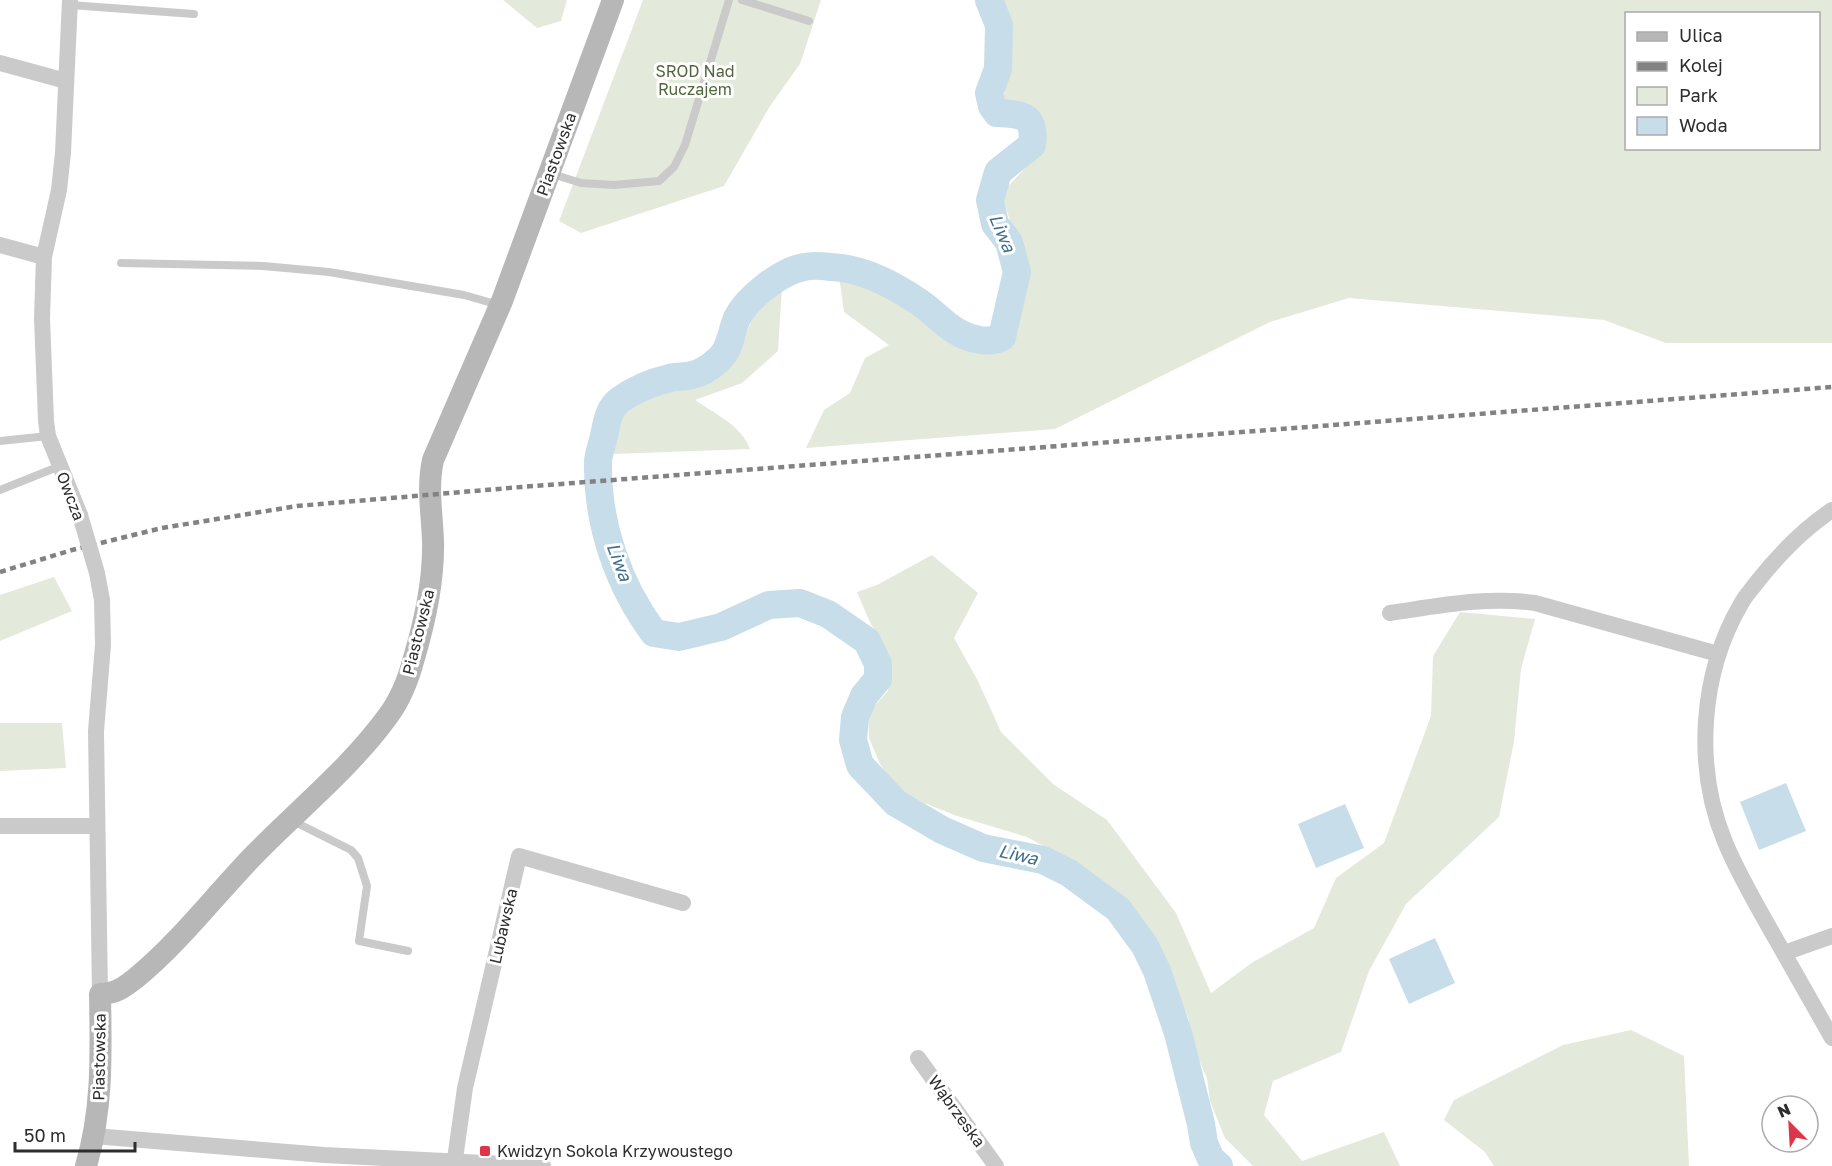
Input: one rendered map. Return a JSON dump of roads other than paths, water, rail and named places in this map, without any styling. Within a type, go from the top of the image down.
[{"type":"street","name":"Piastowska","points":[[86,1166],[94,1136],[100,1083],[100,994],[114,993],[136,977],[181,934],[290,819],[367,743],[390,713],[404,686],[414,658],[429,593],[433,542],[429,486],[433,460],[500,305],[613,0]]},
{"type":"street","name":"Owcza","points":[[70,2],[63,153],[59,190],[44,257],[42,318],[48,436],[80,515],[97,573],[102,600],[103,645],[96,731],[100,994]]},
{"type":"street","points":[[0,63],[66,81]]},
{"type":"street","points":[[0,245],[44,257]]},
{"type":"street","points":[[1832,510],[1815,521],[1781,552],[1741,603],[1718,654],[1709,696],[1705,738],[1710,790],[1724,841],[1744,882],[1832,1038]]},
{"type":"street","points":[[1390,613],[1509,599],[1535,603],[1718,654]]},
{"type":"street","points":[[0,826],[97,826]]},
{"type":"street","name":"Lubawska","points":[[454,1164],[465,1088],[519,856],[683,903]]},
{"type":"street","points":[[1784,953],[1832,936]]},
{"type":"street","name":"Wąbrzeska","points":[[918,1058],[996,1166]]},
{"type":"street","points":[[94,1136],[454,1164],[543,1166]]},
{"type":"lane","points":[[549,173],[574,182],[614,185],[659,181],[675,167],[685,145],[729,0]]},
{"type":"lane","points":[[742,0],[809,21]]},
{"type":"lane","points":[[70,2],[194,14]]},
{"type":"lane","points":[[121,263],[263,266],[329,272],[464,295],[500,305]]},
{"type":"lane","points":[[0,441],[48,436]]},
{"type":"lane","points":[[0,490],[60,466]]},
{"type":"lane","points":[[290,819],[351,850],[357,858],[368,886],[359,941],[408,951]]},
{"type":"water","points":[[1786,783],[1806,831],[1759,850],[1740,802]]},
{"type":"water","points":[[1345,804],[1364,848],[1316,868],[1298,824]]},
{"type":"water","points":[[1435,938],[1455,983],[1409,1004],[1389,959]]},
{"type":"waterway","name":"Liwa","points":[[989,0],[999,25],[998,69],[989,93],[992,106],[997,113],[1014,114],[1025,118],[1032,127],[1033,135],[1032,145],[998,172],[990,200],[995,224],[1009,242],[1017,272],[1002,337],[983,340],[961,334],[909,296],[888,284],[854,270],[807,266],[785,274],[766,286],[748,302],[737,318],[726,350],[710,367],[696,374],[673,377],[650,384],[631,393],[613,407],[598,460],[601,508],[620,574],[630,595],[654,633],[679,637],[721,627],[769,605],[800,603],[828,614],[867,641],[878,664],[878,679],[864,696],[855,717],[853,740],[860,765],[896,803],[942,830],[983,848],[1043,860],[1069,873],[1118,909],[1145,946],[1157,971],[1178,1033],[1204,1143],[1211,1159],[1219,1166]]},
{"type":"railway","points":[[0,572],[72,550],[162,528],[297,506],[1832,387]]},
{"type":"place","name":"Kwidzyn Sokola Krzywoustego","points":[[485,1151]]},
{"type":"park label","name":"SROD Nad Ruczajem","points":[[695,80]]}]
